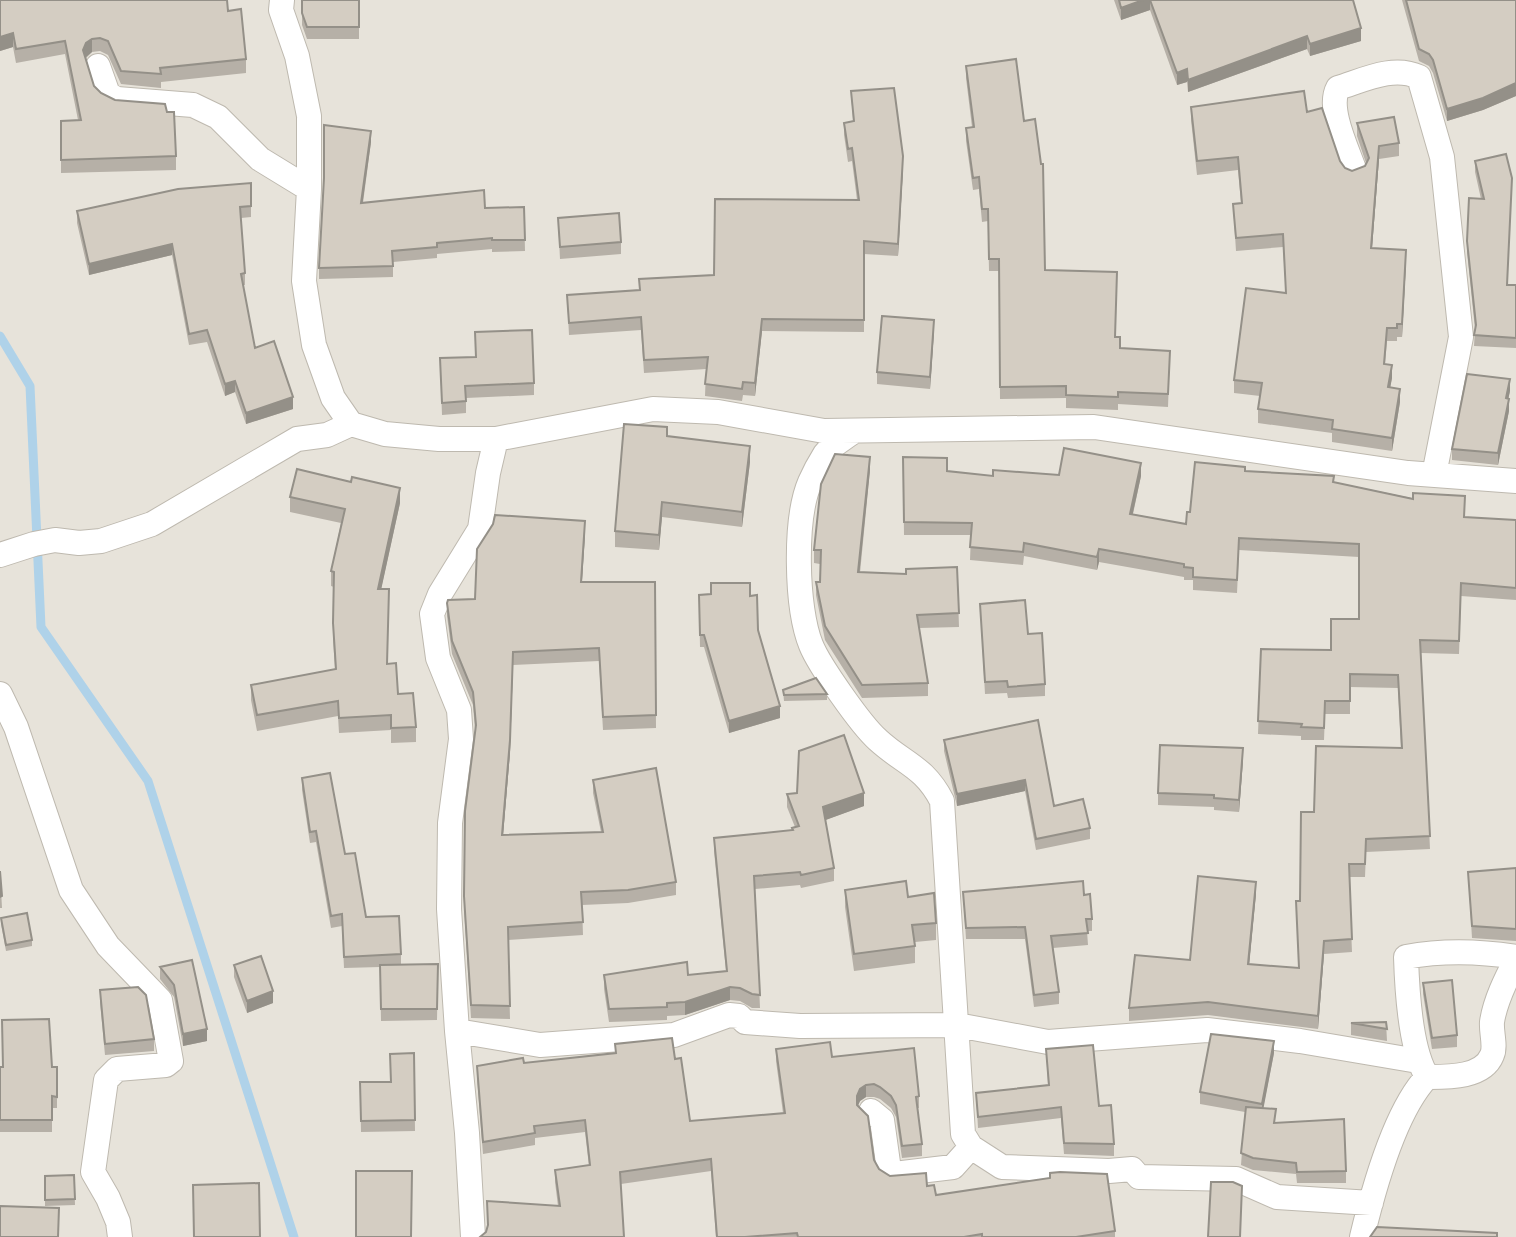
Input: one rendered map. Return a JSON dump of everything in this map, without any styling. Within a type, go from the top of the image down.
[{"type":"street","points":[[282,0],[281,10],[297,56],[309,116],[309,189],[304,281],[314,345],[333,398],[351,424],[385,434],[439,439],[496,439],[653,409],[718,412],[824,431],[1094,427],[1408,474],[1516,481]]},
{"type":"street","points":[[98,66],[108,94],[117,99],[193,105],[218,117],[260,159],[309,189]]},
{"type":"street","points":[[1354,169],[1334,107],[1338,88],[1393,72],[1406,71],[1419,77],[1442,157],[1461,337],[1434,475]]},
{"type":"street","points":[[0,555],[55,540],[101,541],[152,524],[298,439],[327,435],[351,424]]},
{"type":"street","points":[[854,431],[827,452],[809,484],[800,529],[800,596],[811,645],[839,690],[877,740],[916,766],[933,783],[942,801],[963,1134],[971,1147],[1002,1167],[1108,1171],[1132,1169],[1139,1177],[1236,1179],[1277,1197],[1371,1203]]},
{"type":"street","points":[[472,1237],[467,1133],[449,909],[450,823],[461,739],[459,710],[438,658],[432,614],[440,594],[480,528],[496,439]]},
{"type":"street","points":[[0,695],[16,727],[71,890],[108,946],[160,1000],[171,1062],[166,1065],[117,1069],[106,1080],[93,1172],[118,1222],[120,1237]]},
{"type":"street","points":[[457,1031],[540,1045],[674,1035],[729,1015],[739,1016],[745,1022],[800,1026],[957,1025],[1048,1042],[1207,1030],[1300,1041],[1423,1069],[1452,1077],[1483,1067],[1493,1054],[1492,1022],[1503,984],[1516,958],[1485,952],[1437,951],[1406,957],[1407,986],[1423,1069],[1418,1086],[1390,1144],[1362,1237]]},
{"type":"street","points":[[872,1111],[882,1120],[889,1170],[894,1174],[953,1167],[971,1147]]},
{"type":"shaded area","points":[[0,0],[1516,0],[1516,1237],[0,1237]]},
{"type":"building","points":[[0,0],[227,0],[228,11],[241,9],[246,59],[160,68],[161,74],[121,71],[108,41],[92,39],[86,43],[83,50],[94,86],[115,100],[165,104],[167,112],[174,112],[176,156],[61,160],[61,121],[81,120],[65,41],[16,49],[13,33],[0,37]]},
{"type":"building","points":[[302,0],[359,0],[359,27],[307,27],[302,13]]},
{"type":"building","points":[[1119,0],[1143,0],[1121,8]]},
{"type":"building","points":[[1150,0],[1353,0],[1361,28],[1310,44],[1307,36],[1188,80],[1187,69],[1177,73]]},
{"type":"building","points":[[1406,0],[1516,0],[1516,83],[1483,98],[1447,109],[1433,60],[1429,54],[1419,49]]},
{"type":"building","points":[[1016,59],[1024,121],[1035,119],[1043,164],[1045,270],[1117,272],[1115,337],[1120,337],[1120,348],[1170,351],[1168,394],[1118,392],[1118,397],[1066,395],[1066,386],[1000,387],[999,259],[989,259],[988,209],[982,209],[979,177],[973,178],[966,128],[974,127],[966,66]]},
{"type":"building","points":[[894,88],[903,156],[898,244],[864,241],[864,320],[762,319],[755,383],[743,382],[742,389],[705,384],[708,357],[644,360],[641,317],[569,323],[567,295],[640,290],[639,279],[714,275],[715,199],[859,200],[852,148],[848,149],[844,123],[854,121],[851,91]]},
{"type":"building","points":[[1304,91],[1307,112],[1322,108],[1340,161],[1345,168],[1352,171],[1365,166],[1369,158],[1357,123],[1394,117],[1399,143],[1379,146],[1371,248],[1406,250],[1402,324],[1397,324],[1397,328],[1387,328],[1384,364],[1392,365],[1388,387],[1400,389],[1392,438],[1332,429],[1333,420],[1258,409],[1262,383],[1234,380],[1246,288],[1286,293],[1283,234],[1236,238],[1233,204],[1242,203],[1238,157],[1197,161],[1191,107]]},
{"type":"building","points":[[324,125],[371,131],[361,203],[484,190],[485,208],[524,207],[525,240],[492,238],[437,243],[437,247],[392,251],[393,266],[319,268]]},
{"type":"building","points":[[1506,154],[1512,178],[1507,285],[1516,285],[1516,338],[1474,335],[1476,325],[1467,241],[1469,198],[1484,199],[1475,161]]},
{"type":"building","points":[[251,183],[251,206],[240,207],[245,273],[241,274],[255,348],[274,341],[293,397],[246,413],[235,381],[225,384],[207,330],[189,334],[172,244],[89,264],[77,211],[178,189]]},
{"type":"building","points":[[619,213],[621,242],[560,247],[558,218]]},
{"type":"building","points":[[882,316],[934,320],[930,377],[877,372]]},
{"type":"building","points":[[532,330],[534,383],[465,386],[466,401],[442,403],[440,358],[476,357],[475,332]]},
{"type":"building","points":[[1467,374],[1510,379],[1506,398],[1509,399],[1498,453],[1452,449]]},
{"type":"building","points":[[624,424],[667,427],[667,436],[750,446],[742,512],[662,502],[659,535],[615,531]]},
{"type":"building","points":[[1064,448],[1141,463],[1130,514],[1186,524],[1187,512],[1190,512],[1195,462],[1245,467],[1245,471],[1334,476],[1333,482],[1413,499],[1413,493],[1465,496],[1464,517],[1516,520],[1516,588],[1461,583],[1459,641],[1420,640],[1430,836],[1366,839],[1365,864],[1349,864],[1352,939],[1324,941],[1318,1016],[1208,1002],[1129,1008],[1135,955],[1190,960],[1198,876],[1256,882],[1248,964],[1299,968],[1296,901],[1300,901],[1301,812],[1314,812],[1316,746],[1402,748],[1398,675],[1350,674],[1350,701],[1325,701],[1324,728],[1258,721],[1261,649],[1331,650],[1331,619],[1359,619],[1359,544],[1239,538],[1237,580],[1193,577],[1193,568],[1184,567],[1184,564],[1099,549],[1097,557],[1024,543],[1023,552],[970,547],[972,523],[904,522],[903,457],[947,458],[947,471],[993,476],[993,470],[1059,475]]},
{"type":"building","points":[[835,454],[870,457],[858,572],[906,574],[906,569],[957,567],[959,613],[917,615],[928,683],[862,685],[825,626],[816,582],[820,582],[821,550],[814,550],[821,484]]},
{"type":"building","points":[[297,469],[351,482],[352,477],[400,488],[378,589],[389,589],[387,664],[396,663],[398,694],[413,693],[416,727],[391,728],[391,715],[339,718],[338,701],[257,715],[251,685],[336,669],[334,572],[331,571],[345,509],[290,497]]},
{"type":"building","points":[[495,515],[585,521],[581,582],[655,582],[656,715],[603,717],[599,648],[513,652],[510,740],[502,835],[603,832],[593,780],[656,768],[676,882],[628,890],[581,892],[583,922],[508,927],[510,1006],[471,1005],[464,896],[465,811],[476,725],[473,692],[452,641],[447,603],[448,600],[475,599],[477,549],[493,524]]},
{"type":"building","points":[[711,583],[750,583],[750,596],[757,595],[758,630],[780,706],[729,721],[704,635],[700,635],[699,595],[711,594]]},
{"type":"building","points":[[1025,600],[1028,634],[1042,633],[1045,684],[1008,687],[1007,681],[985,682],[980,604]]},
{"type":"building","points":[[816,678],[827,694],[784,695],[783,690]]},
{"type":"building","points":[[1038,720],[1054,806],[1083,799],[1090,828],[1036,839],[1025,780],[957,794],[944,740]]},
{"type":"building","points":[[844,735],[864,793],[823,807],[834,868],[801,875],[800,872],[754,876],[760,995],[730,987],[685,1002],[667,1003],[667,1007],[609,1009],[604,975],[687,962],[688,975],[727,971],[714,838],[793,830],[792,828],[799,826],[787,794],[797,793],[799,751]]},
{"type":"building","points":[[1160,745],[1243,748],[1239,800],[1214,798],[1214,795],[1158,793]]},
{"type":"building","points":[[330,773],[345,854],[355,853],[366,917],[399,916],[401,954],[344,957],[342,914],[331,916],[316,831],[310,832],[302,778]]},
{"type":"building","points":[[1516,868],[1516,929],[1472,926],[1468,872]]},
{"type":"building","points":[[906,881],[908,897],[934,893],[936,923],[912,925],[915,946],[854,954],[845,890]]},
{"type":"building","points":[[1083,881],[1084,895],[1090,894],[1092,919],[1086,919],[1088,933],[1051,936],[1059,992],[1034,995],[1025,927],[966,928],[963,892]]},
{"type":"building","points":[[27,913],[32,940],[6,945],[1,918]]},
{"type":"building","points":[[261,956],[273,991],[247,1001],[234,965]]},
{"type":"building","points":[[192,960],[207,1029],[183,1034],[174,985],[160,967]]},
{"type":"building","points":[[438,964],[437,1009],[381,1009],[380,965]]},
{"type":"building","points":[[1452,980],[1457,1035],[1432,1038],[1423,983]]},
{"type":"building","points":[[138,987],[146,995],[154,1039],[105,1044],[100,990]]},
{"type":"building","points":[[49,1019],[52,1067],[57,1067],[57,1097],[52,1096],[52,1120],[0,1120],[2,1020]]},
{"type":"building","points":[[1386,1022],[1387,1029],[1351,1023]]},
{"type":"building","points":[[1211,1034],[1274,1041],[1262,1104],[1200,1092]]},
{"type":"building","points":[[672,1038],[675,1059],[681,1058],[690,1121],[785,1113],[776,1049],[830,1042],[832,1057],[914,1048],[922,1144],[902,1146],[896,1105],[891,1096],[880,1087],[874,1084],[866,1085],[860,1089],[857,1096],[857,1105],[868,1116],[874,1160],[879,1169],[890,1176],[926,1173],[927,1186],[934,1185],[936,1195],[1050,1178],[1050,1173],[1107,1174],[1115,1231],[1076,1237],[982,1237],[982,1234],[964,1237],[798,1237],[797,1233],[717,1237],[711,1159],[620,1172],[624,1237],[480,1237],[486,1232],[488,1225],[487,1201],[560,1206],[555,1170],[590,1165],[585,1120],[534,1126],[535,1133],[483,1142],[477,1066],[523,1058],[524,1063],[616,1053],[615,1044]]},
{"type":"building","points":[[1093,1045],[1099,1106],[1111,1105],[1114,1144],[1064,1143],[1061,1107],[978,1117],[976,1093],[1049,1085],[1046,1049]]},
{"type":"building","points":[[414,1053],[415,1120],[361,1121],[360,1082],[391,1082],[390,1054]]},
{"type":"building","points":[[1246,1107],[1276,1109],[1274,1123],[1344,1119],[1346,1171],[1297,1172],[1296,1163],[1253,1158],[1241,1153]]},
{"type":"building","points":[[356,1171],[412,1171],[411,1237],[356,1237]]},
{"type":"building","points":[[74,1175],[75,1199],[45,1200],[45,1176]]},
{"type":"building","points":[[1211,1182],[1233,1182],[1242,1186],[1240,1237],[1208,1237]]},
{"type":"building","points":[[259,1183],[260,1237],[194,1237],[193,1185]]},
{"type":"building","points":[[0,1206],[59,1208],[58,1237],[0,1237]]},
{"type":"building","points":[[1377,1227],[1497,1233],[1497,1237],[1370,1237]]},
{"type":"waterway","points":[[0,336],[30,386],[41,627],[148,781],[294,1237]]}]
